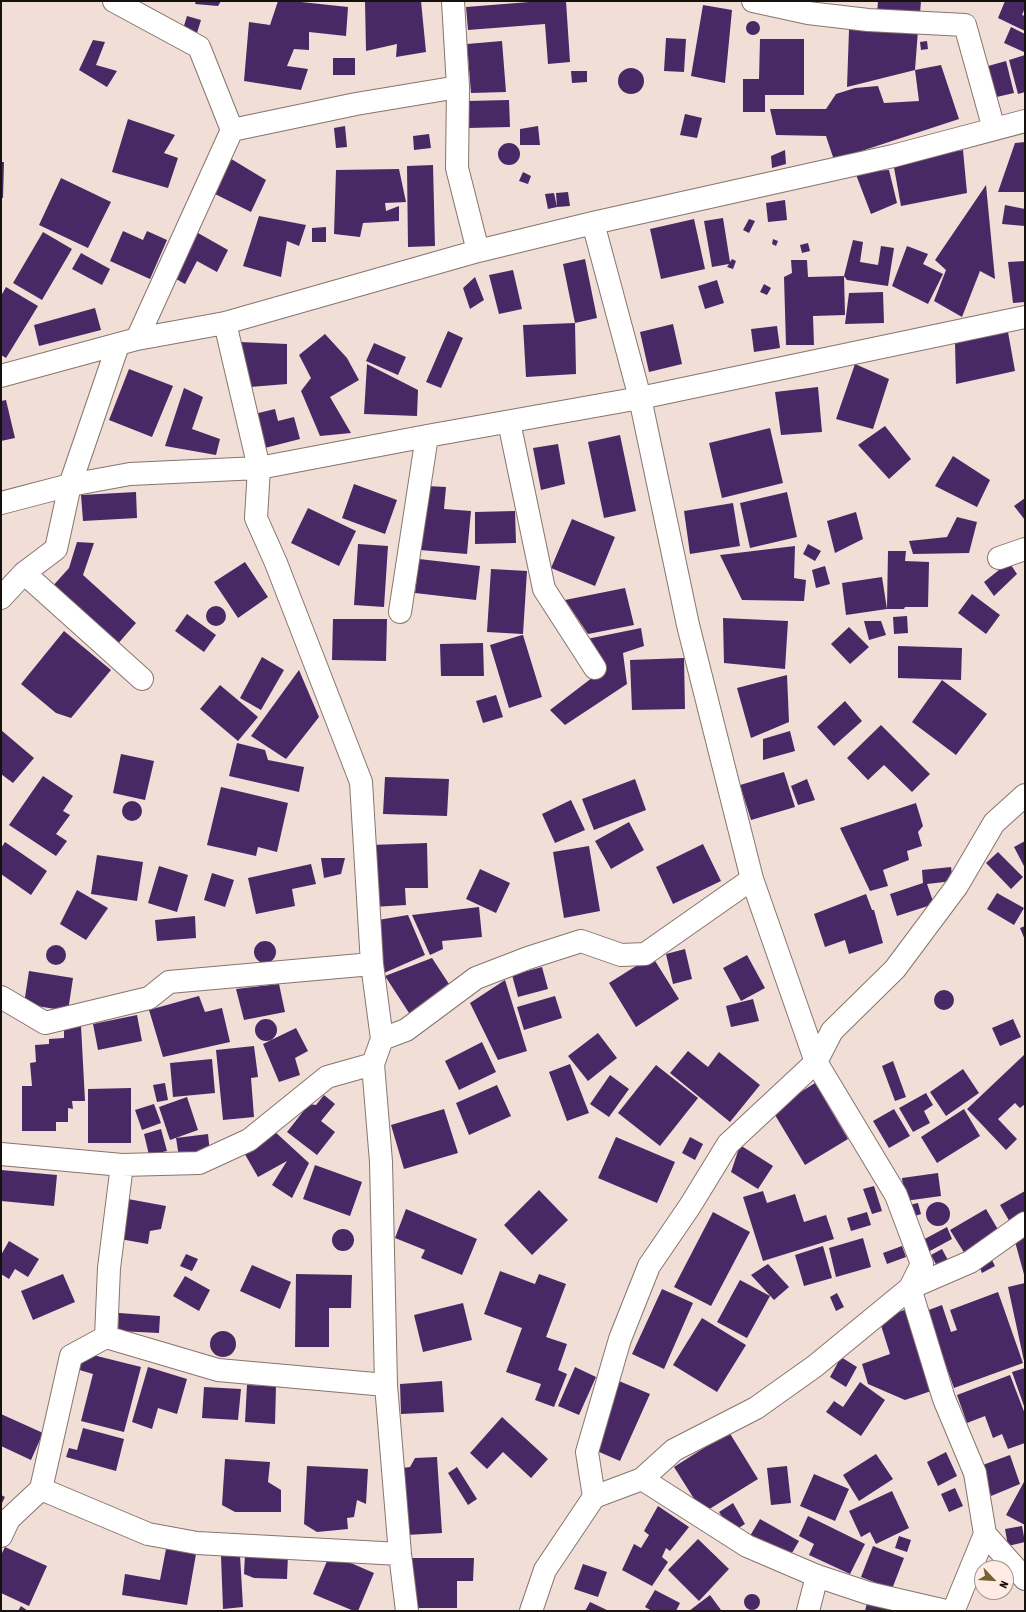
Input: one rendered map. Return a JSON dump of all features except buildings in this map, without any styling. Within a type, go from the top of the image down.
[{"type":"street","points":[[1,598],[24,573],[56,549],[70,485],[128,342],[232,130],[199,47],[114,1]]},
{"type":"street","points":[[453,1],[458,87],[458,168],[478,251]]},
{"type":"street","points":[[753,1],[808,13],[868,20],[965,25],[994,129]]},
{"type":"street","points":[[232,130],[356,104],[458,87]]},
{"type":"street","points":[[1,376],[128,342],[225,323],[478,251],[593,223],[893,156],[1025,121]]},
{"type":"street","points":[[593,223],[640,398],[688,625],[752,879],[816,1062],[896,1195],[922,1264],[910,1288],[944,1399],[975,1473],[984,1534],[954,1611]]},
{"type":"street","points":[[1,503],[70,485],[130,474],[259,468],[640,398],[1025,317]]},
{"type":"street","points":[[225,323],[259,468],[256,518],[278,570],[361,782],[372,964],[382,1039],[373,1064],[381,1162],[386,1385],[400,1554],[407,1611]]},
{"type":"street","points":[[509,422],[544,589],[595,668]]},
{"type":"street","points":[[400,612],[427,436]]},
{"type":"street","points":[[998,558],[1025,549]]},
{"type":"street","points":[[24,573],[142,679]]},
{"type":"street","points":[[594,1498],[587,1452],[620,1338],[649,1266],[728,1144],[816,1062],[832,1031],[895,969],[957,886],[994,824],[1025,795]]},
{"type":"street","points":[[382,1039],[406,1030],[476,978],[528,958],[581,941],[621,955],[645,954],[752,879]]},
{"type":"street","points":[[1,997],[45,1023],[149,998],[169,982],[372,964]]},
{"type":"street","points":[[1,1154],[122,1165],[199,1162],[248,1140],[327,1078],[373,1064]]},
{"type":"street","points":[[106,1337],[109,1268],[122,1165]]},
{"type":"street","points":[[531,1611],[545,1570],[594,1498],[642,1479],[674,1450],[756,1408],[815,1366],[910,1288],[970,1262],[1025,1223]]},
{"type":"street","points":[[4,1524],[41,1489],[71,1356],[106,1337],[218,1370],[386,1385]]},
{"type":"street","points":[[642,1479],[747,1546],[817,1576],[868,1593],[946,1611]]},
{"type":"street","points":[[41,1489],[148,1534],[197,1543],[400,1554]]},
{"type":"street","points":[[984,1534],[1025,1579]]},
{"type":"street","points":[[808,1611],[817,1576]]}]
